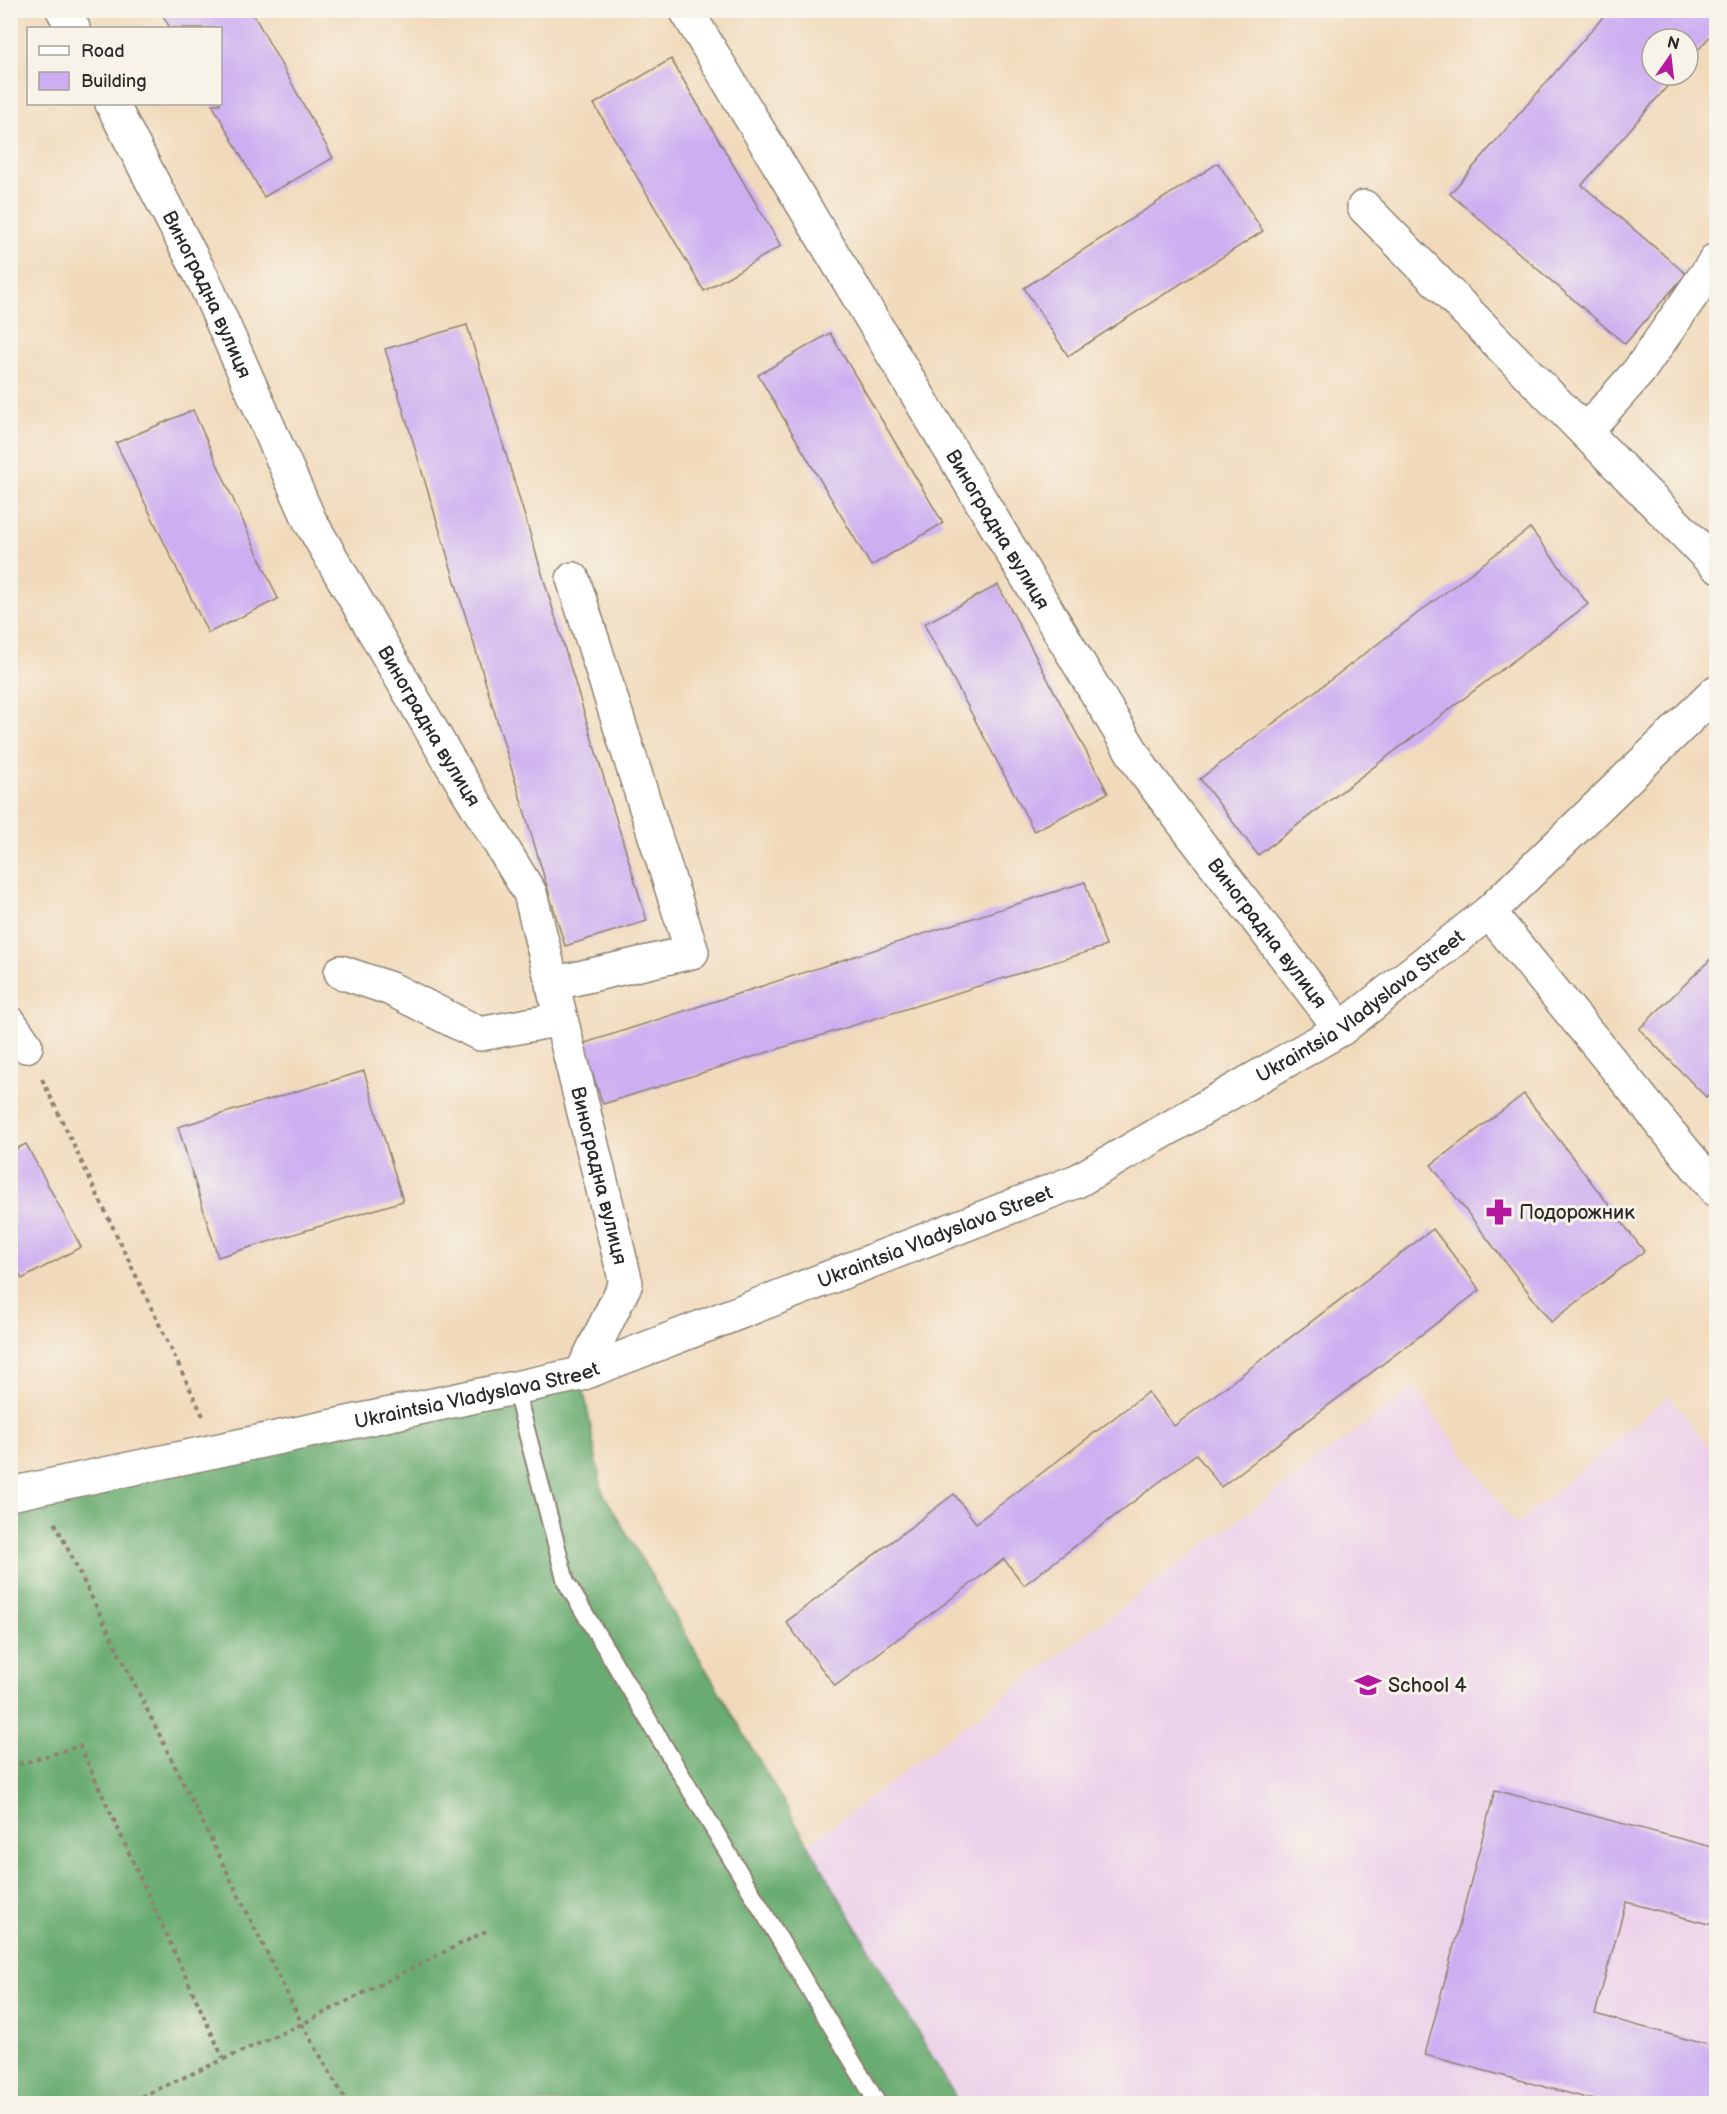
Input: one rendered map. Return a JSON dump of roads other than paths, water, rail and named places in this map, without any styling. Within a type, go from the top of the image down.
[{"type":"street","points":[[63,10],[72,27]]},
{"type":"street","name":"Виноградна вулиця","points":[[686,10],[1143,770],[1341,1029]]},
{"type":"street","name":"Виноградна вулиця","points":[[113,105],[204,281],[310,521],[447,757],[530,893],[626,1283],[581,1374]]},
{"type":"street","points":[[1364,207],[1716,565]]},
{"type":"street","points":[[1586,431],[1640,371],[1716,260]]},
{"type":"street","points":[[552,984],[692,952],[573,579]]},
{"type":"street","name":"Ukraintsia Vladyslava Street","points":[[24,1491],[581,1374],[1077,1181],[1341,1029],[1490,912],[1716,692]]},
{"type":"street","points":[[1490,912],[1716,1190]]},
{"type":"street","points":[[342,972],[391,989],[480,1034],[561,1019]]},
{"type":"lane","points":[[515,1387],[566,1582],[878,2103]]},
{"type":"place","name":"Подорожник","points":[[1499,1212]]},
{"type":"place","name":"School 4","points":[[1368,1685]]}]
